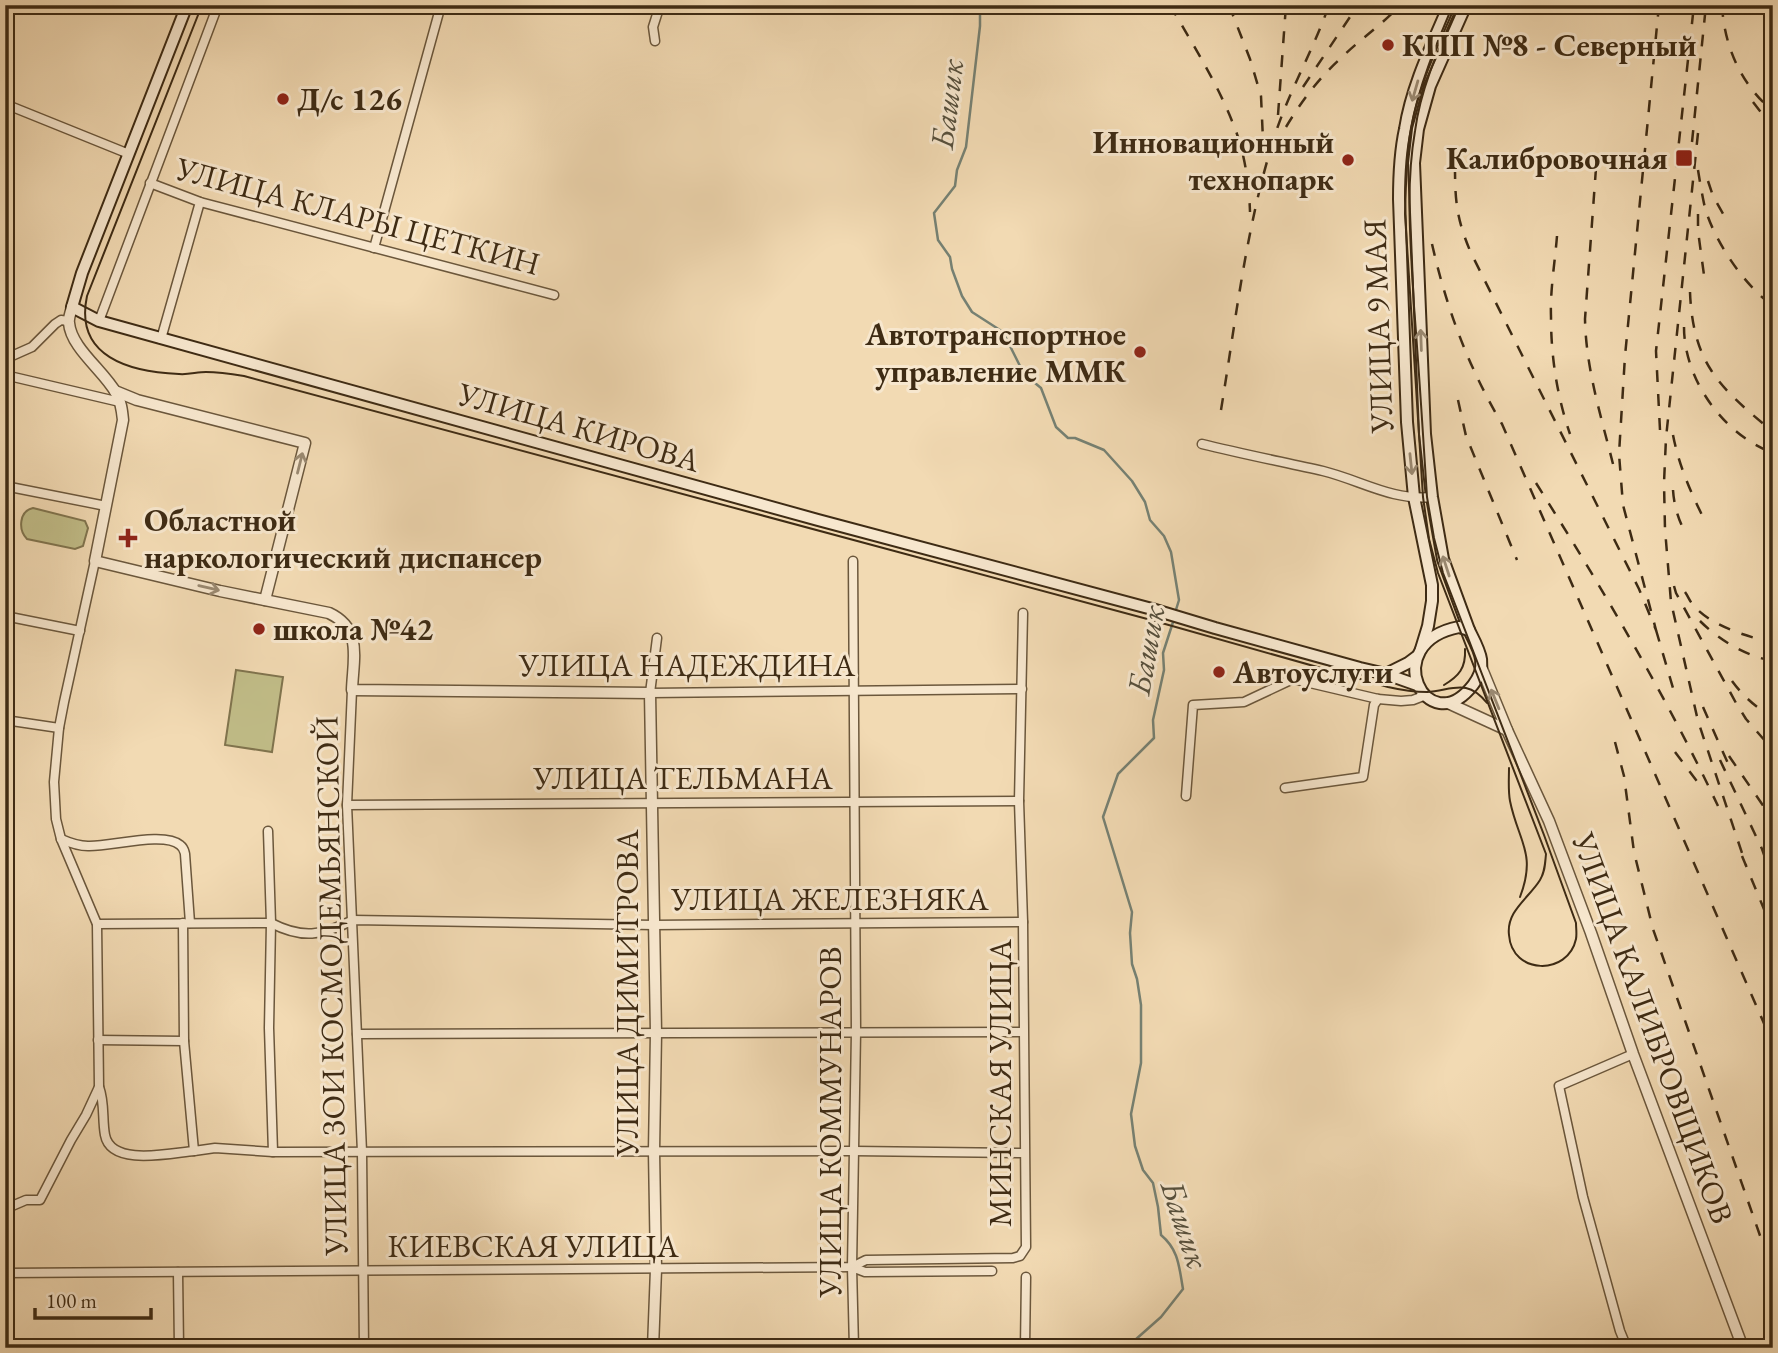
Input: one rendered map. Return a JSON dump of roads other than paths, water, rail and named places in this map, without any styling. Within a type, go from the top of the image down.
[{"type":"main road","points":[[72,307],[82,273],[187,5]]},
{"type":"main road","name":"УЛИЦА 9 МАЯ","points":[[1419,653],[1428,626],[1432,585],[1414,497],[1407,422],[1399,163],[1417,83],[1449,5]]},
{"type":"main road","name":"УЛИЦА 9 МАЯ","points":[[1466,5],[1430,86],[1418,129],[1414,163],[1425,434],[1432,496],[1443,559],[1469,630]]},
{"type":"main road","name":"УЛИЦА КИРОВА","points":[[72,307],[99,321],[161,339],[1386,674],[1417,685],[1432,700],[1448,703]]},
{"type":"main road","points":[[1386,674],[1408,663],[1433,639],[1447,630],[1459,627],[1469,630],[1476,644],[1482,669],[1470,689],[1457,700],[1448,703]]},
{"type":"main road","points":[[1417,685],[1415,664],[1419,653]]},
{"type":"street","points":[[99,321],[218,5]]},
{"type":"street","points":[[374,248],[441,5]]},
{"type":"street","points":[[655,41],[653,27],[660,5]]},
{"type":"street","points":[[5,104],[129,154]]},
{"type":"street","name":"УЛИЦА КЛАРЫ ЦЕТКИН","points":[[150,183],[200,202],[554,295]]},
{"type":"street","points":[[161,339],[200,202]]},
{"type":"street","points":[[72,307],[69,327],[79,347],[116,391],[123,420],[59,728],[54,782],[56,819],[61,839],[97,924],[99,1087],[103,1097],[105,1138],[109,1146],[124,1154],[151,1156],[215,1149],[274,1152],[1024,1153]]},
{"type":"street","points":[[5,359],[32,346],[61,320],[68,321]]},
{"type":"street","points":[[5,375],[120,402]]},
{"type":"street","points":[[95,561],[265,600],[305,443],[138,400],[116,391]]},
{"type":"street","points":[[1202,444],[1326,472],[1395,495],[1432,496]]},
{"type":"street","points":[[5,486],[106,506]]},
{"type":"street","name":"УЛИЦА КОММУНАРОВ","points":[[853,561],[856,923],[852,1267],[854,1348]]},
{"type":"street","name":"УЛИЦА ЗОИ КОСМОДЕМЬЯНСКОЙ","points":[[265,600],[329,613],[346,624],[354,643],[347,805],[362,1152],[364,1348]]},
{"type":"street","name":"МИНСКАЯ УЛИЦА","points":[[1020,1256],[1026,1247],[1023,922],[1019,801],[1023,613]]},
{"type":"street","points":[[5,616],[80,631]]},
{"type":"street","name":"УЛИЦА ДИМИТРОВА","points":[[653,1348],[656,1269],[656,1033],[650,693],[657,638]]},
{"type":"street","name":"УЛИЦА КАЛИБРОВЩИКОВ","points":[[1482,669],[1549,821],[1743,1348]]},
{"type":"street","points":[[1186,796],[1194,705],[1244,702],[1293,678],[1401,701],[1413,701],[1426,695]]},
{"type":"street","name":"УЛИЦА НАДЕЖДИНА","points":[[352,690],[650,693],[1022,689]]},
{"type":"street","points":[[1285,788],[1363,777],[1374,705],[1378,698]]},
{"type":"street","points":[[1448,703],[1507,730]]},
{"type":"street","points":[[5,720],[59,728]]},
{"type":"street","name":"УЛИЦА ТЕЛЬМАНА","points":[[347,805],[1019,801]]},
{"type":"street","points":[[268,831],[271,923],[269,1028],[274,1152]]},
{"type":"street","points":[[61,839],[88,846],[155,839],[172,841],[180,845],[185,855],[184,1041],[194,1150]]},
{"type":"street","name":"УЛИЦА ЖЕЛЕЗНЯКА","points":[[97,924],[271,923],[299,934],[339,927],[352,920],[654,925],[1023,922]]},
{"type":"street","points":[[357,1034],[1023,1032]]},
{"type":"street","points":[[99,1040],[184,1041]]},
{"type":"street","points":[[1627,1348],[1583,1197],[1559,1086],[1633,1054]]},
{"type":"street","points":[[5,1209],[26,1200],[40,1200],[99,1087]]},
{"type":"street","name":"КИЕВСКАЯ УЛИЦА","points":[[852,1267],[866,1260],[1020,1256]]},
{"type":"street","points":[[968,1259],[968,1271]]},
{"type":"street","name":"КИЕВСКАЯ УЛИЦА","points":[[5,1273],[852,1267],[864,1272],[992,1271]]},
{"type":"street","points":[[178,1272],[179,1348]]},
{"type":"street","points":[[1025,1348],[1026,1277]]},
{"type":"waterway","name":"Башик","points":[[980,5],[966,147],[957,170],[955,186],[934,213],[938,240],[950,257],[962,296],[972,312],[1003,332],[1024,374],[1041,388],[1056,427],[1068,438],[1075,438],[1104,450],[1132,481],[1145,502],[1150,520],[1164,536],[1171,552],[1179,600],[1175,613]]},
{"type":"waterway","name":"Башик","points":[[1126,1348],[1161,1317],[1183,1289],[1175,1253],[1161,1235],[1153,1183],[1143,1170],[1135,1146],[1131,1114],[1141,1063],[1141,1005],[1132,964],[1132,912],[1103,817],[1118,774],[1154,738],[1153,720],[1164,670],[1163,653],[1174,619]]},
{"type":"tram line","points":[[202,5],[87,296],[85,317],[89,334],[97,347],[110,357],[125,365],[160,373],[211,372],[244,376],[1151,620],[1388,687],[1427,692],[1466,688],[1473,690],[1487,703]]},
{"type":"tram line","points":[[1453,5],[1419,96],[1411,128],[1406,171],[1405,214],[1423,497],[1429,539],[1438,573],[1546,854],[1542,877],[1511,919],[1509,935],[1512,948],[1529,964],[1552,965],[1563,960],[1571,951],[1576,939],[1576,923],[1443,573],[1427,497],[1411,262],[1410,175],[1422,98],[1432,66],[1458,5]]},
{"type":"tram line","points":[[1444,685],[1460,671],[1465,649]]},
{"type":"tram line","points":[[1509,768],[1510,801],[1524,848],[1527,869],[1520,897]]},
{"type":"railway","points":[[1170,5],[1226,106],[1245,165],[1250,212]]},
{"type":"railway","points":[[1229,5],[1261,96],[1261,157]]},
{"type":"railway","points":[[1278,115],[1286,5]]},
{"type":"railway","points":[[1221,410],[1243,273],[1264,172],[1280,121],[1329,5]]},
{"type":"railway","points":[[1303,87],[1358,5]]},
{"type":"railway","points":[[1286,127],[1324,75],[1400,5]]},
{"type":"railway","points":[[1455,167],[1458,211],[1471,253],[1639,589],[1656,630],[1623,505],[1619,454],[1625,356],[1659,5]]},
{"type":"railway","points":[[1660,430],[1656,351],[1694,5]]},
{"type":"railway","points":[[1692,142],[1706,5]]},
{"type":"railway","points":[[1722,5],[1726,35],[1736,64],[1752,89],[1773,111]]},
{"type":"railway","points":[[1753,102],[1773,128]]},
{"type":"railway","points":[[1698,133],[1666,438],[1665,529],[1671,602],[1698,721],[1746,865]]},
{"type":"railway","points":[[1596,168],[1585,319],[1586,338],[1595,392],[1613,464]]},
{"type":"railway","points":[[1698,170],[1705,208],[1723,248],[1741,275],[1773,306]]},
{"type":"railway","points":[[1708,181],[1726,219]]},
{"type":"railway","points":[[1698,214],[1704,275]]},
{"type":"railway","points":[[1557,236],[1551,297],[1552,347],[1558,391],[1570,434]]},
{"type":"railway","points":[[1432,244],[1444,292],[1469,359],[1502,424],[1773,1044]]},
{"type":"railway","points":[[1690,292],[1695,332],[1711,370],[1731,395],[1773,432]]},
{"type":"railway","points":[[1684,327],[1691,367],[1710,403],[1738,433],[1773,453]]},
{"type":"railway","points":[[1458,400],[1466,436],[1517,560]]},
{"type":"railway","points":[[1673,435],[1686,479],[1705,521]]},
{"type":"railway","points":[[1536,483],[1632,642],[1718,806]]},
{"type":"railway","points":[[1673,490],[1677,512],[1685,532]]},
{"type":"railway","points":[[1674,586],[1736,703],[1773,750]]},
{"type":"railway","points":[[1685,592],[1701,613],[1720,625],[1773,642]]},
{"type":"railway","points":[[1700,621],[1734,647],[1773,661]]},
{"type":"railway","points":[[1656,630],[1673,688]]},
{"type":"railway","points":[[1732,681],[1750,701],[1773,717]]},
{"type":"railway","points":[[1703,707],[1730,768]]},
{"type":"railway","points":[[1615,742],[1624,776],[1634,852],[1653,929],[1764,1247]]},
{"type":"railway","points":[[1675,752],[1702,788]]},
{"type":"railway","points":[[1729,756],[1773,820]]},
{"type":"railway","points":[[1720,760],[1762,849],[1773,880]]},
{"type":"railway","points":[[1742,856],[1773,931]]},
{"type":"railway","points":[[1766,923],[1773,951]]},
{"type":"place","name":"КПП №8 - Северный","points":[[1388,45]]},
{"type":"place","name":"Д/с 126","points":[[283,99]]},
{"type":"place","name":"Калибровочная","points":[[1684,158]]},
{"type":"place","name":"Инновационный технопарк","points":[[1348,160]]},
{"type":"place","name":"Автотранспортное управление ММК","points":[[1140,352]]},
{"type":"place","name":"Областной наркологический диспансер","points":[[128,538]]},
{"type":"place","name":"школа №42","points":[[259,629]]},
{"type":"place","name":"Автоуслуги","points":[[1219,672]]}]
